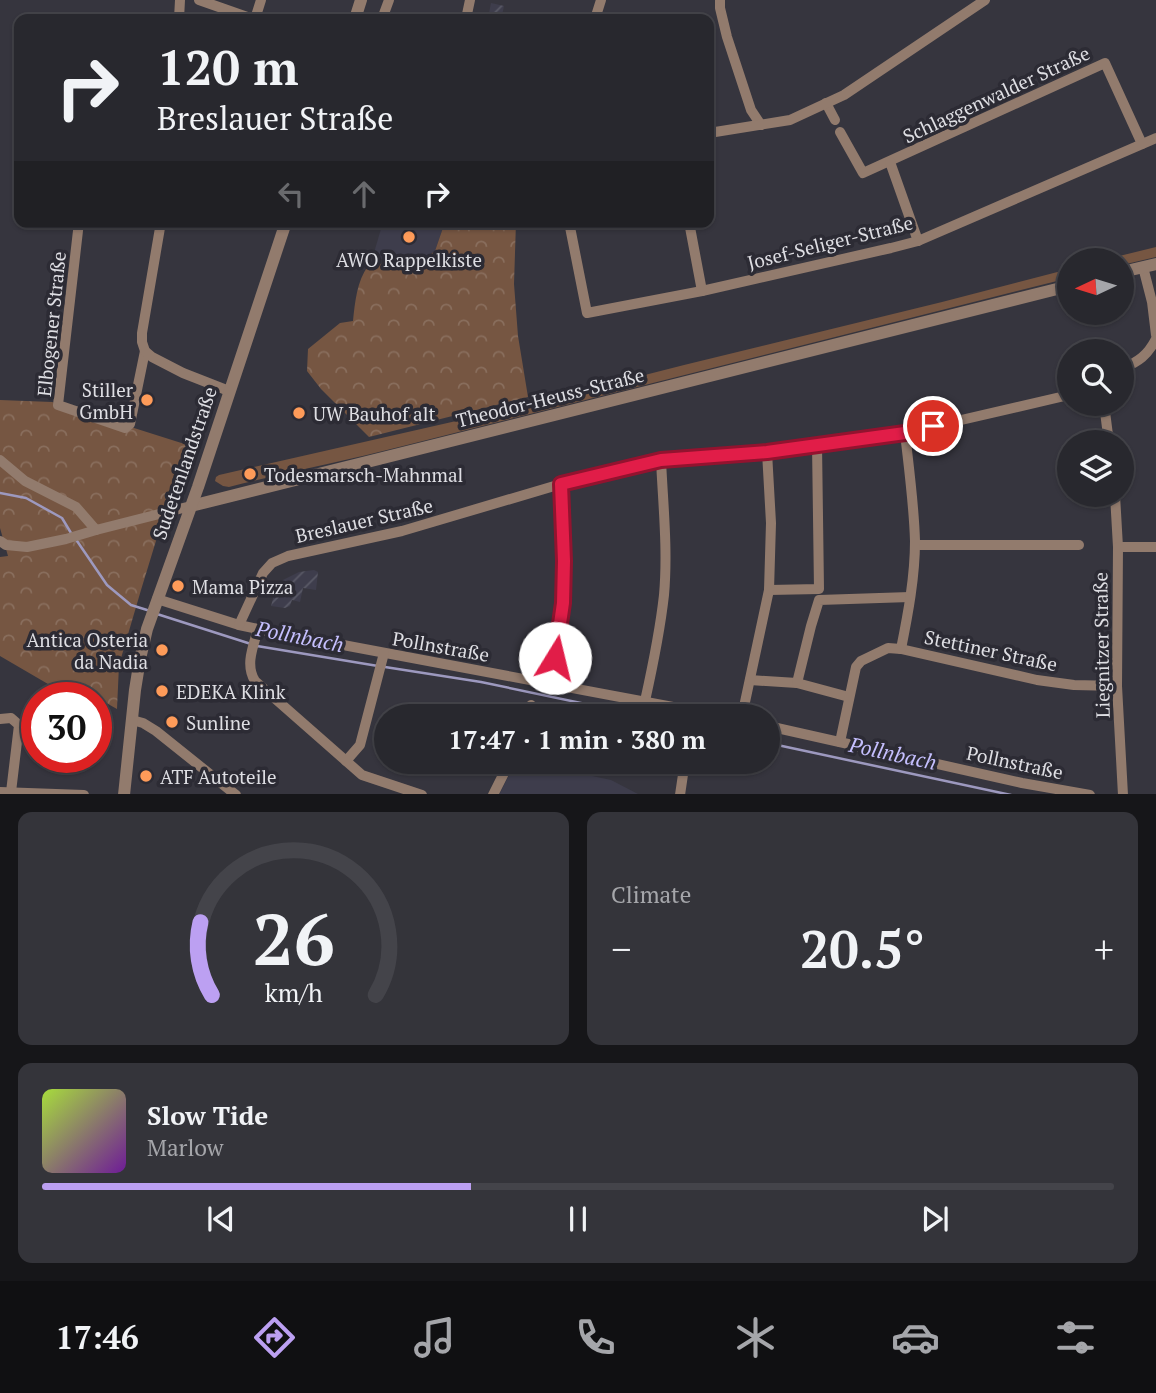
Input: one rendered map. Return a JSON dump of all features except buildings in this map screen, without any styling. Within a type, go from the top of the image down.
[{"type":"street","points":[[199,0],[240,14]]},
{"type":"street","points":[[720,0],[735,62],[751,110],[761,125]]},
{"type":"street","points":[[714,132],[790,120],[844,95],[985,0]]},
{"type":"street","name":"Schlaggenwalder Straße","points":[[841,132],[863,173],[1105,63],[1142,144]]},
{"type":"street","points":[[826,103],[835,121]]},
{"type":"street","name":"Josef-Seliger-Straße","points":[[570,228],[587,313],[702,291],[918,241],[1156,138]]},
{"type":"street","points":[[890,162],[918,241]]},
{"type":"street","name":"Elbogener Straße","points":[[78,228],[58,405],[125,428],[130,424],[145,352]]},
{"type":"street","points":[[160,228],[142,333],[145,352],[183,373],[229,391]]},
{"type":"street","name":"Sudetenlandstraße","points":[[124,794],[140,659],[150,619],[191,506],[284,228]]},
{"type":"street","points":[[689,228],[702,291]]},
{"type":"street","points":[[1134,363],[1149,352],[1156,337],[1150,265]]},
{"type":"street","name":"Theodor-Heuss-Straße","points":[[2,546],[27,547],[66,539],[1057,289]]},
{"type":"street","name":"Breslauer Straße","points":[[239,625],[263,573],[272,563],[288,556],[402,531],[561,484],[661,460],[767,452],[905,433],[1057,398]]},
{"type":"street","points":[[840,742],[856,667],[861,661],[888,648],[901,649],[915,545],[905,433]]},
{"type":"street","points":[[797,683],[819,595],[817,444]]},
{"type":"street","points":[[745,704],[769,590],[771,523],[767,452]]},
{"type":"street","points":[[0,460],[24,481],[76,507],[96,530]]},
{"type":"street","points":[[645,701],[656,656],[664,592],[665,531],[661,460]]},
{"type":"street","points":[[551,684],[563,603],[561,484]]},
{"type":"street","name":"Liegnitzer Straße","points":[[1116,507],[1118,547],[1116,686],[1123,794]]},
{"type":"street","points":[[915,545],[1079,545]]},
{"type":"street","points":[[1118,547],[1156,547]]},
{"type":"street","points":[[769,590],[819,595],[910,597]]},
{"type":"street","name":"Pollnstraße","points":[[156,602],[239,625],[255,640],[382,662],[551,684],[657,704]]},
{"type":"street","points":[[255,640],[250,673],[255,681],[362,775],[422,794]]},
{"type":"street","name":"Stettiner Straße","points":[[901,649],[1037,680],[1074,685],[1116,686]]},
{"type":"street","points":[[346,761],[360,745],[382,662]]},
{"type":"street","points":[[750,680],[797,683],[849,696]]},
{"type":"street","points":[[0,719],[11,718],[19,725],[6,792],[82,794]]},
{"type":"street","points":[[131,720],[143,723],[156,732],[236,794]]},
{"type":"street","name":"Pollnstraße","points":[[780,729],[1022,783],[1090,794]]},
{"type":"street","points":[[493,794],[503,774]]},
{"type":"street","points":[[680,794],[683,774]]},
{"type":"shaded area","points":[[491,3],[504,6],[502,14],[489,14]]},
{"type":"shaded area","name":"AWO Rappelkiste","points":[[381,228],[443,228],[435,251],[419,263],[404,267],[373,256]]},
{"type":"shaded area","points":[[299,572],[318,572],[316,590],[303,588],[300,602],[292,600],[290,606],[285,608],[271,606],[275,591],[283,580]]},
{"type":"shaded area","points":[[510,774],[583,774],[611,780],[638,794],[500,794]]},
{"type":"green space","points":[[443,228],[516,228],[514,284],[518,336],[528,397],[369,437],[321,389],[307,371],[308,349],[340,323],[353,321],[359,285],[368,266],[419,263],[435,251]]},
{"type":"green space","points":[[1156,247],[1156,257],[1134,262],[1134,252]]},
{"type":"green space","points":[[1057,272],[1057,281],[381,451],[229,487],[215,481],[219,475],[535,403]]},
{"type":"green space","points":[[0,400],[52,402],[194,447],[176,499],[159,531],[141,590],[119,665],[117,709],[112,706],[112,682],[45,682],[0,656],[0,557],[8,556],[0,528]]},
{"type":"waterway","name":"Pollnbach","points":[[0,493],[26,498],[62,518],[71,533]]},
{"type":"waterway","name":"Pollnbach","points":[[75,538],[107,585],[131,605],[147,610]]},
{"type":"waterway","name":"Pollnbach","points":[[157,614],[251,644]]},
{"type":"waterway","name":"Pollnbach","points":[[257,646],[378,666]]},
{"type":"waterway","name":"Pollnbach","points":[[385,667],[481,682],[586,704]]},
{"type":"waterway","name":"Pollnbach","points":[[780,746],[1006,794]]},
{"type":"place","name":"AWO Rappelkiste","points":[[409,237]]},
{"type":"place","name":"Stiller GmbH","points":[[147,400]]},
{"type":"place","name":"UW Bauhof alt","points":[[299,413]]},
{"type":"place","name":"Todesmarsch-Mahnmal","points":[[250,474]]},
{"type":"place","name":"Mama Pizza","points":[[178,586]]},
{"type":"place","name":"Antica Osteria da Nadia","points":[[162,650]]},
{"type":"place","name":"EDEKA Klink","points":[[162,691]]},
{"type":"place","name":"Sunline","points":[[172,722]]},
{"type":"place","name":"ATF Autoteile","points":[[146,776]]},
{"type":"route","points":[[555,658],[563,603],[561,484],[661,460],[767,452],[905,433],[933,426]]}]
